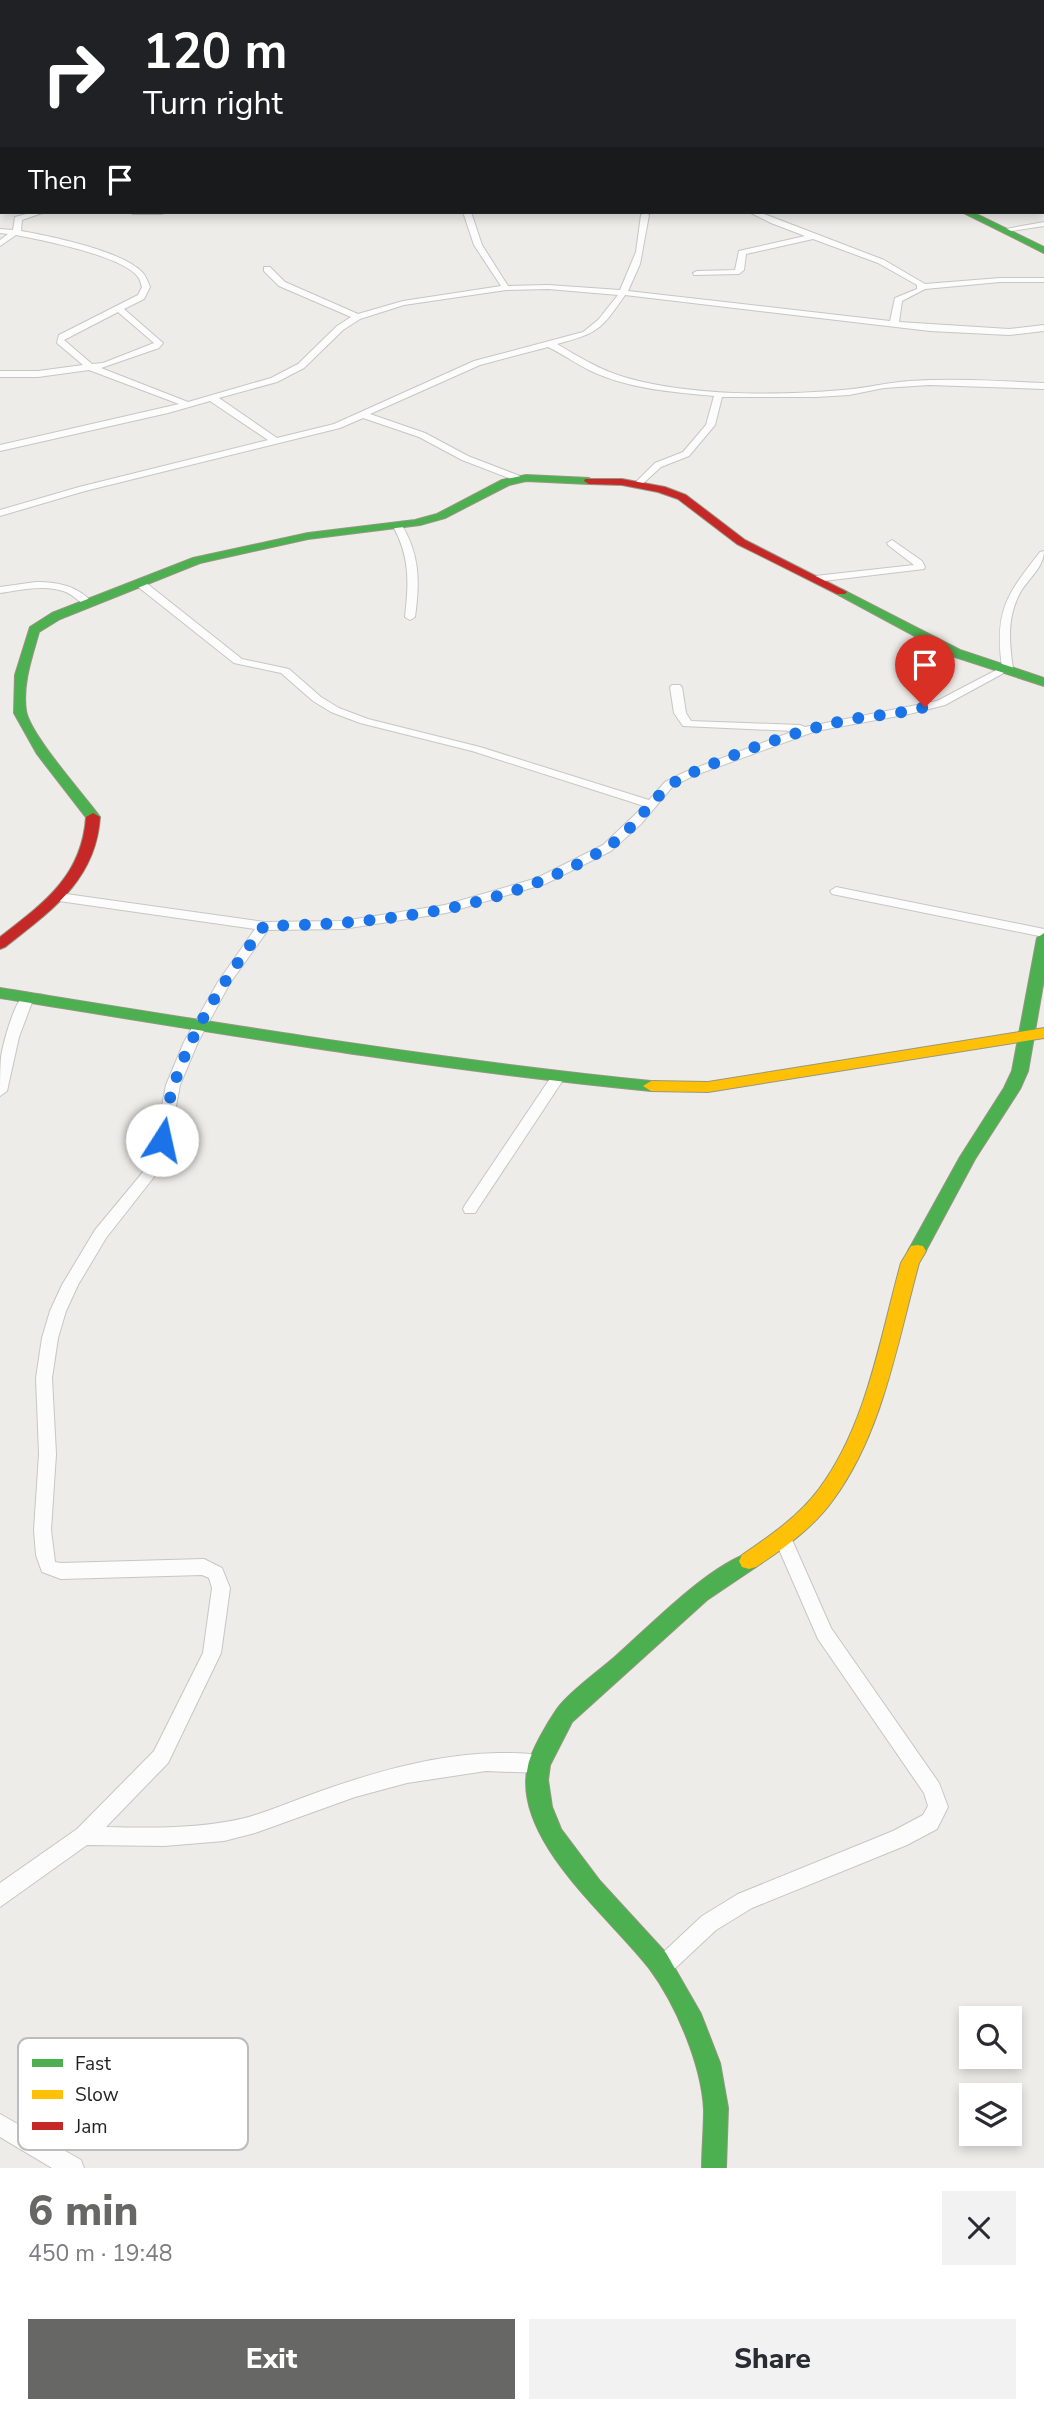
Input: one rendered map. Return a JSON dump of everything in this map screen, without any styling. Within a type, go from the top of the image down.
[{"type":"street","points":[[17,231],[20,216],[30,214]]},
{"type":"street","points":[[468,214],[478,245],[506,288]]},
{"type":"street","points":[[758,214],[852,247],[889,264],[923,287]]},
{"type":"street","points":[[970,214],[1044,250]]},
{"type":"street","points":[[0,513],[82,489],[337,426],[477,363],[550,344],[597,328],[625,294],[638,261],[645,215]]},
{"type":"street","points":[[1004,230],[1044,224]]},
{"type":"street","points":[[0,231],[17,231],[100,255],[136,271],[143,277],[146,292],[62,337],[60,341],[90,367],[189,405]]},
{"type":"street","points":[[0,243],[17,231]]},
{"type":"street","points":[[697,273],[736,272],[740,270],[742,253],[783,246],[815,236]]},
{"type":"street","points":[[267,269],[282,284],[357,317]]},
{"type":"street","points":[[894,324],[898,300],[923,287],[1000,280],[1044,280]]},
{"type":"street","points":[[0,448],[189,405],[274,380],[301,366],[340,328],[357,317],[403,303],[506,288],[548,287],[688,298],[894,324],[985,332],[1044,328]]},
{"type":"street","points":[[0,374],[38,374],[116,363],[159,343],[118,308]]},
{"type":"street","points":[[550,344],[598,371],[628,380],[683,390],[840,394],[867,391],[886,385],[975,381],[1044,386]]},
{"type":"street","points":[[638,485],[658,465],[686,454],[710,425],[719,393]]},
{"type":"street","points":[[212,398],[276,442]]},
{"type":"street","points":[[363,415],[422,435],[466,458],[517,478],[638,485],[682,497],[741,542],[944,648],[1044,682]]},
{"type":"street","points":[[0,944],[59,897],[93,839],[95,827],[93,817],[29,732],[20,712],[19,699],[30,637],[34,630],[56,616],[197,560],[332,532],[398,526],[441,516],[517,478]]},
{"type":"street","points":[[398,526],[410,546],[415,575],[410,617]]},
{"type":"street","points":[[815,579],[920,567],[892,543]]},
{"type":"street","points":[[1007,668],[1002,638],[1004,614],[1020,584],[1044,554]]},
{"type":"street","points":[[141,584],[239,660],[285,671],[335,710],[477,749],[651,804]]},
{"type":"street","points":[[0,590],[60,585],[72,588],[89,604]]},
{"type":"street","points":[[59,897],[264,926],[343,925],[446,909],[541,881],[607,848],[637,821],[669,784],[689,774],[813,728],[909,711],[941,702],[1007,668]]},
{"type":"street","points":[[676,687],[680,713],[687,724],[813,728]]},
{"type":"street","points":[[715,2168],[716,2108],[708,2063],[693,2022],[662,1967],[592,1889],[553,1836],[541,1807],[537,1780],[539,1764],[565,1715],[700,1594],[783,1538],[826,1495],[859,1441],[910,1263],[968,1157],[1012,1089],[1036,1034],[1044,935],[836,891]]},
{"type":"street","points":[[0,1896],[13,1884],[84,1836],[161,1756],[212,1653],[221,1588],[216,1573],[204,1567],[61,1571],[48,1567],[43,1552],[47,1463],[45,1366],[54,1325],[76,1275],[96,1239],[154,1168],[160,1156],[173,1086],[198,1027],[227,976],[264,926]]},
{"type":"street","points":[[0,993],[328,1049],[558,1077],[670,1087],[708,1087],[1036,1034]]},
{"type":"street","points":[[0,1091],[12,1037],[27,997]]},
{"type":"street","points":[[470,1209],[558,1077]]},
{"type":"street","points":[[662,1967],[709,1923],[745,1901],[900,1838],[930,1822],[938,1807],[932,1789],[824,1633],[783,1538]]},
{"type":"street","points":[[84,1836],[172,1837],[244,1827],[334,1795],[436,1766],[509,1761],[539,1764]]},
{"type":"street","points":[[0,2125],[18,2136]]},
{"type":"street","points":[[42,2150],[73,2168]]},
{"type":"traffic: fast","points":[[970,214],[1044,250]]},
{"type":"traffic: fast","points":[[93,817],[42,751],[20,713],[21,675],[34,630],[56,616],[197,560],[308,536],[416,523],[441,516],[506,482],[526,478],[589,481]]},
{"type":"traffic: fast","points":[[841,592],[956,653],[1044,682]]},
{"type":"traffic: fast","points":[[917,1251],[968,1157],[1012,1089],[1020,1071],[1044,938]]},
{"type":"traffic: fast","points":[[0,993],[352,1050],[651,1086]]},
{"type":"traffic: fast","points":[[714,2168],[716,2108],[708,2063],[693,2022],[658,1961],[592,1889],[553,1836],[541,1807],[537,1780],[539,1764],[565,1715],[700,1594],[749,1561]]},
{"type":"traffic: slow","points":[[651,1086],[708,1087],[1044,1033]]},
{"type":"traffic: slow","points":[[749,1561],[800,1523],[826,1495],[842,1471],[867,1415],[910,1263],[917,1251]]},
{"type":"traffic: jam","points":[[589,481],[622,482],[661,489],[682,497],[741,542],[841,592]]},
{"type":"traffic: jam","points":[[0,944],[48,905],[76,874],[86,857],[92,838],[93,817]]},
{"type":"route","points":[[162,1140],[173,1086],[198,1027],[227,976],[264,926],[343,925],[446,909],[541,881],[607,848],[637,821],[660,792],[689,774],[813,728],[925,707]]}]
